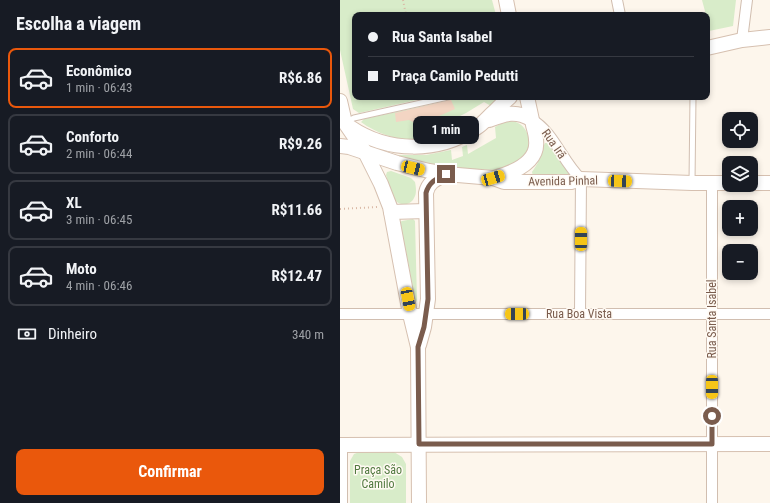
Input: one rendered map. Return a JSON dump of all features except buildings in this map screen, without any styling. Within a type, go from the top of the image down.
[{"type":"main road","points":[[506,0],[508,12]]},
{"type":"main road","points":[[710,47],[742,40],[770,37]]},
{"type":"main road","points":[[342,123],[372,139],[393,145],[414,147],[435,145],[451,141],[466,134],[484,122],[507,100]]},
{"type":"main road","points":[[493,178],[520,168],[533,156],[536,149],[536,140],[528,100]]},
{"type":"main road","points":[[340,101],[342,123],[365,152],[381,184],[390,210],[410,314],[418,347],[419,503]]},
{"type":"main road","points":[[484,122],[511,113],[517,113],[531,119]]},
{"type":"main road","name":"Avenida Pinhal","points":[[340,146],[349,147],[413,168],[446,174],[493,178],[498,181],[571,182],[581,179],[722,183]]},
{"type":"main road","points":[[418,347],[428,299],[426,193],[429,185],[436,179],[446,174]]},
{"type":"main road","points":[[758,183],[770,183]]},
{"type":"main road","points":[[390,210],[426,211]]},
{"type":"main road","points":[[341,445],[770,444]]},
{"type":"street","points":[[617,0],[619,12]]},
{"type":"street","points":[[742,40],[748,0]]},
{"type":"street","name":"Rua Irã","points":[[531,119],[538,123],[547,132],[570,167],[581,179]]},
{"type":"street","points":[[580,314],[581,179]]},
{"type":"street","name":"Rua Santa Isabel","points":[[712,183],[712,503]]},
{"type":"street","name":"Rua Boa Vista","points":[[340,314],[770,314]]},
{"type":"street","points":[[341,445],[342,503]]},
{"type":"lane","points":[[342,123],[354,118],[435,100]]},
{"type":"lane","points":[[692,100],[692,183]]},
{"type":"path","points":[[403,0],[405,12]]},
{"type":"path","points":[[340,209],[390,210]]},
{"type":"green space","points":[[340,0],[492,0],[495,12],[352,12],[352,100],[417,100],[359,113],[353,109],[340,50]]},
{"type":"green space","points":[[702,0],[736,0],[733,26],[710,31],[710,12],[705,12]]},
{"type":"green space","points":[[451,100],[498,100],[491,106],[484,102],[448,122],[443,128],[443,133],[435,137],[411,140],[385,135],[361,122],[364,119]]},
{"type":"green space","points":[[509,121],[516,122],[525,129],[529,139],[529,145],[524,157],[502,169],[487,170],[446,168],[399,156],[426,155],[451,150],[452,160],[463,156],[462,147],[467,145],[468,154],[496,138],[495,127]]},
{"type":"green space","points":[[545,143],[548,144],[570,175],[533,176],[532,172],[540,158]]},
{"type":"green space","points":[[391,171],[411,178],[415,182],[416,195],[408,204],[400,204],[395,200],[386,175],[387,172]]},
{"type":"green space","points":[[413,219],[415,221],[416,302],[414,301],[400,222]]},
{"type":"green space","name":"Praça São Camilo","points":[[362,451],[394,452],[402,457],[406,464],[406,503],[350,503],[350,461],[354,454]]},
{"type":"route","points":[[446,174],[432,182],[426,193],[428,299],[424,327],[418,347],[419,444],[712,444],[712,416]]}]
